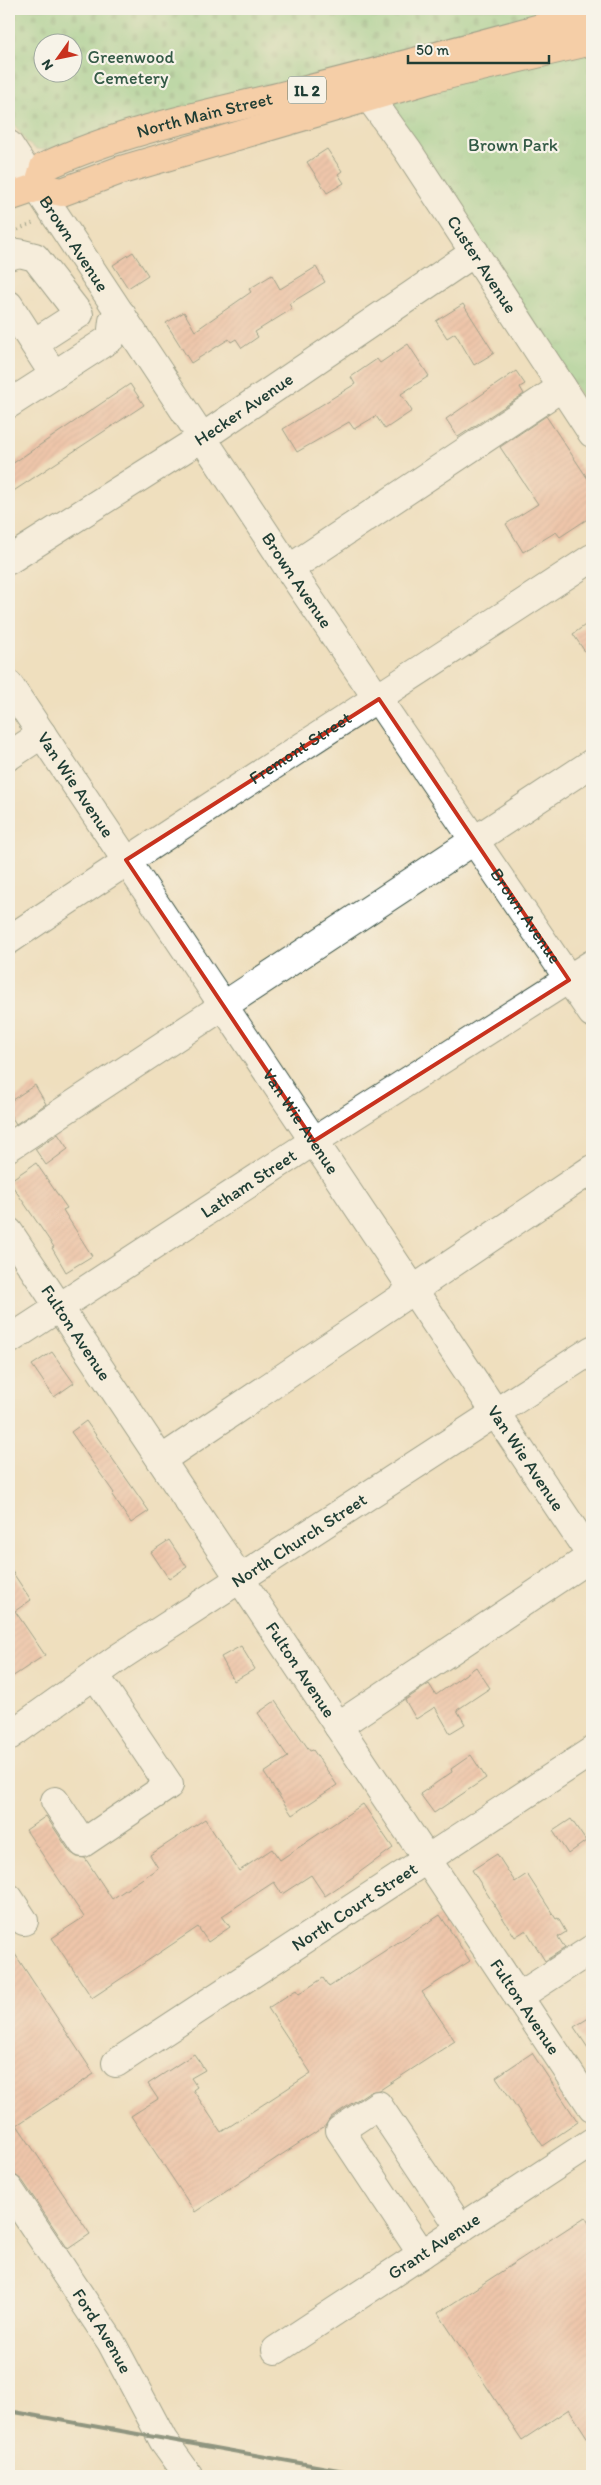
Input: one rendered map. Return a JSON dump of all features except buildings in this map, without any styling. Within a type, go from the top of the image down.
[{"type":"main road","name":"North Main Street","points":[[592,14],[362,76],[141,131],[69,155],[44,167],[38,187],[62,192],[118,171],[434,78],[592,41]]},
{"type":"main road","points":[[9,197],[38,187]]},
{"type":"street","name":"Custer Avenue","points":[[369,97],[475,252],[592,433]]},
{"type":"street","name":"Brown Avenue","points":[[9,145],[38,187],[117,318],[203,437],[289,569],[592,1012]]},
{"type":"street","name":"Hecker Avenue","points":[[9,560],[203,437],[475,252]]},
{"type":"street","points":[[9,256],[19,253],[35,257],[79,314]]},
{"type":"street","points":[[9,304],[54,375]]},
{"type":"street","points":[[9,404],[111,338],[117,318],[98,310],[79,314],[34,343]]},
{"type":"street","points":[[289,569],[562,387]]},
{"type":"street","name":"Fremont Street","points":[[9,940],[126,860],[379,699],[592,558]]},
{"type":"street","name":"Van Wie Avenue","points":[[9,685],[592,1556]]},
{"type":"street","points":[[9,756],[42,734]]},
{"type":"street","points":[[9,1147],[592,763]]},
{"type":"street","name":"Latham Street","points":[[9,1340],[314,1141],[592,964]]},
{"type":"street","points":[[161,1460],[592,1169]]},
{"type":"street","name":"Fulton Avenue","points":[[9,1232],[592,2108]]},
{"type":"street","name":"North Church Street","points":[[9,1736],[95,1675],[592,1350]]},
{"type":"street","points":[[338,1726],[592,1556]]},
{"type":"street","points":[[55,1801],[83,1843],[168,1785],[95,1675]]},
{"type":"street","name":"North Court Street","points":[[116,2063],[426,1858],[592,1751]]},
{"type":"street","points":[[9,1898],[24,1921]]},
{"type":"street","points":[[518,1997],[592,1949]]},
{"type":"street","points":[[422,2254],[340,2130],[378,2105],[461,2229]]},
{"type":"street","name":"Grant Avenue","points":[[276,2350],[592,2142]]},
{"type":"street","name":"Ford Avenue","points":[[9,2189],[111,2342],[163,2440],[189,2476]]},
{"type":"highlighted area","points":[[379,699],[569,980],[314,1141],[126,860]]},
{"type":"green space","name":"Greenwood Cemetery","points":[[9,9],[582,9],[45,150],[36,149],[27,143],[9,117]]},
{"type":"green space","name":"Brown Park","points":[[592,42],[592,412],[391,108],[388,99]]},
{"type":"railway","points":[[9,2411],[372,2476]]}]
